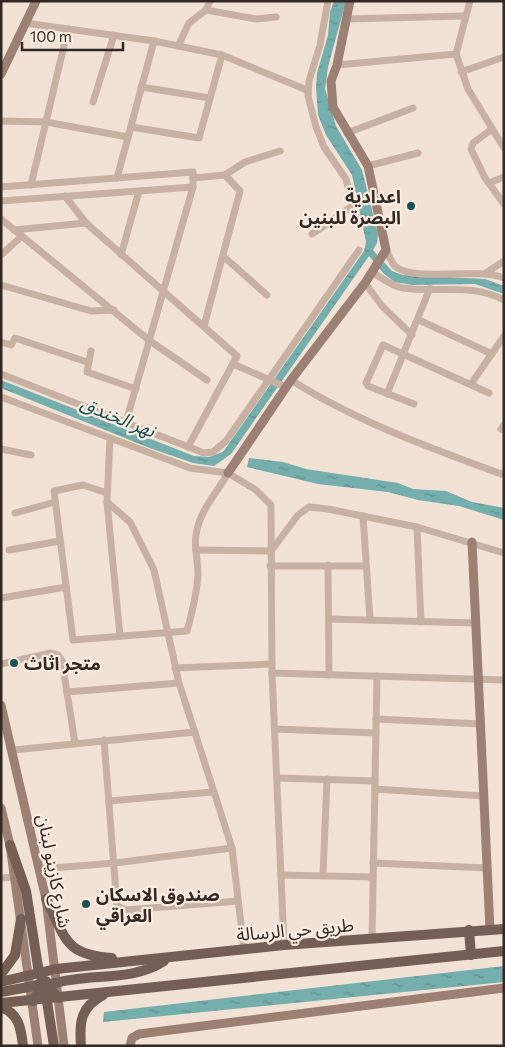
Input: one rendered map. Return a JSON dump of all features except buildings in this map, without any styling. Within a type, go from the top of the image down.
[{"type":"main road","points":[[10,845],[25,885],[39,982],[48,1000],[54,1046]]},
{"type":"main road","points":[[46,899],[63,934],[74,949],[96,958],[133,962]]},
{"type":"main road","points":[[1,974],[15,955],[21,919]]},
{"type":"main road","name":"طريق حي الرسالة","points":[[1,982],[39,982],[56,969],[167,959],[244,949],[470,930],[504,929]]},
{"type":"main road","points":[[470,930],[471,955]]},
{"type":"main road","points":[[1,1005],[108,992],[504,951]]},
{"type":"main road","points":[[1,992],[39,982],[58,982],[133,973],[151,968],[167,959]]},
{"type":"main road","points":[[39,982],[59,998]]},
{"type":"main road","points":[[33,1001],[39,982]]},
{"type":"main road","points":[[81,1046],[79,1027],[81,1015],[90,1003],[108,992]]},
{"type":"main road","points":[[1,1005],[18,1020],[23,1046]]},
{"type":"street","points":[[1,74],[36,1]]},
{"type":"street","points":[[178,46],[189,23],[206,10],[210,1]]},
{"type":"street","points":[[328,1],[320,45],[307,90],[316,127],[327,152],[346,179],[358,224]]},
{"type":"street","points":[[350,1],[337,65],[331,81],[333,107],[368,166],[384,252],[393,264],[404,271],[453,274],[486,273],[504,278]]},
{"type":"street","points":[[470,1],[464,16],[456,54],[460,72],[468,89],[504,148]]},
{"type":"street","points":[[206,10],[256,19],[276,17]]},
{"type":"street","points":[[346,19],[464,16]]},
{"type":"street","points":[[25,23],[154,41],[222,55],[307,90]]},
{"type":"street","points":[[31,185],[68,29]]},
{"type":"street","points":[[93,102],[114,35]]},
{"type":"street","points":[[117,178],[154,41]]},
{"type":"street","points":[[337,65],[456,54]]},
{"type":"street","points":[[131,127],[199,138],[222,55]]},
{"type":"street","points":[[460,72],[504,57]]},
{"type":"street","points":[[141,87],[210,98]]},
{"type":"street","points":[[347,132],[413,108]]},
{"type":"street","points":[[1,121],[46,122],[128,137]]},
{"type":"street","points":[[492,128],[471,145],[489,183],[504,204]]},
{"type":"street","points":[[1,187],[117,178],[225,175],[245,162],[280,151]]},
{"type":"street","points":[[368,166],[418,153]]},
{"type":"street","points":[[126,422],[193,187],[193,175]]},
{"type":"street","points":[[204,326],[240,191],[225,175]]},
{"type":"street","points":[[489,183],[504,177]]},
{"type":"street","points":[[1,201],[193,187]]},
{"type":"street","points":[[121,255],[139,191]]},
{"type":"street","points":[[65,196],[86,223],[237,356],[188,447]]},
{"type":"street","points":[[312,234],[354,205]]},
{"type":"street","points":[[1,219],[150,341],[207,380]]},
{"type":"street","points":[[14,230],[86,223]]},
{"type":"street","points":[[1,255],[22,236]]},
{"type":"street","points":[[1,374],[204,453],[213,452],[226,441],[359,250]]},
{"type":"street","points":[[107,493],[82,485],[54,492],[73,640],[187,631],[193,609],[198,576],[196,534],[206,507],[217,494],[228,473],[287,384],[365,283],[384,252]]},
{"type":"street","points":[[223,256],[267,294]]},
{"type":"street","points":[[486,273],[504,261]]},
{"type":"street","points":[[374,269],[395,286],[482,292],[504,300]]},
{"type":"street","points":[[365,283],[382,306],[412,335]]},
{"type":"street","points":[[1,285],[90,311],[114,310]]},
{"type":"street","points":[[387,394],[419,320],[430,288]]},
{"type":"street","points":[[419,320],[492,354]]},
{"type":"street","points":[[471,384],[504,336]]},
{"type":"street","points":[[1,342],[12,345],[15,338],[87,362]]},
{"type":"street","points":[[414,404],[368,386],[366,378],[383,344],[489,393]]},
{"type":"street","points":[[90,351],[87,372],[136,389]]},
{"type":"street","points":[[233,364],[269,379],[307,391],[409,439],[504,475]]},
{"type":"street","points":[[1,396],[190,468],[228,473],[256,490],[271,505],[272,673],[284,945]]},
{"type":"street","points":[[110,438],[107,502],[120,636]]},
{"type":"street","points":[[1,449],[31,455]]},
{"type":"street","points":[[16,513],[55,502]]},
{"type":"street","points":[[107,502],[130,522],[154,570],[179,684],[232,848],[244,949]]},
{"type":"street","points":[[271,551],[298,515],[309,507],[417,527],[504,552]]},
{"type":"street","points":[[363,516],[370,620]]},
{"type":"street","points":[[417,527],[421,622]]},
{"type":"street","points":[[9,550],[60,541]]},
{"type":"street","points":[[472,542],[490,930]]},
{"type":"street","points":[[196,550],[271,551]]},
{"type":"street","points":[[328,565],[329,675]]},
{"type":"street","points":[[270,566],[366,566]]},
{"type":"street","points":[[1,598],[66,587]]},
{"type":"street","points":[[329,619],[476,623]]},
{"type":"street","points":[[1,664],[56,653],[61,659],[75,743]]},
{"type":"street","points":[[175,668],[272,664]]},
{"type":"street","points":[[272,673],[504,680]]},
{"type":"street","points":[[372,939],[377,676]]},
{"type":"street","points":[[67,692],[179,684]]},
{"type":"street","name":"شارع كازينو لبنان","points":[[1,705],[13,750],[46,899],[58,982],[64,1046]]},
{"type":"street","points":[[376,719],[481,724]]},
{"type":"street","points":[[274,729],[376,733]]},
{"type":"street","points":[[13,750],[196,732]]},
{"type":"street","points":[[104,740],[115,863],[115,901],[119,908],[123,910],[238,901]]},
{"type":"street","points":[[277,778],[327,779],[484,796]]},
{"type":"street","points":[[323,875],[327,779]]},
{"type":"street","points":[[110,801],[213,792]]},
{"type":"street","points":[[1,808],[10,845],[21,919],[39,982]]},
{"type":"street","points":[[40,869],[115,863],[232,848]]},
{"type":"street","points":[[373,863],[488,868]]},
{"type":"street","points":[[281,875],[373,877]]},
{"type":"street","points":[[1,878],[14,877]]},
{"type":"street","points":[[130,1046],[132,1038],[139,1034],[504,988]]},
{"type":"street","points":[[33,1001],[38,1046]]},
{"type":"water","points":[[334,1],[346,1],[328,67],[325,89],[336,126],[362,170],[378,234],[377,243],[373,250],[392,271],[403,275],[485,279],[504,286],[504,294],[475,284],[412,285],[395,282],[384,274],[369,256],[231,454],[214,466],[193,463],[147,447],[1,388],[1,380],[194,456],[209,457],[223,452],[364,251],[366,242],[352,175],[326,135],[318,115],[317,73],[328,35],[330,12]]},
{"type":"water","points":[[249,458],[283,462],[306,469],[398,483],[413,489],[446,491],[472,502],[504,508],[504,520],[459,506],[418,500],[388,492],[318,484],[247,467]]},
{"type":"water","points":[[504,966],[504,982],[103,1022],[104,1012]]},
{"type":"place","name":"اعدادية البصرة للبنين","points":[[411,206]]},
{"type":"place","name":"متجر اثاث","points":[[14,663]]},
{"type":"place","name":"صندوق الاسكان العراقي","points":[[86,904]]},
{"type":"water label","name":"نهر الخندق","points":[[118,416]]}]
